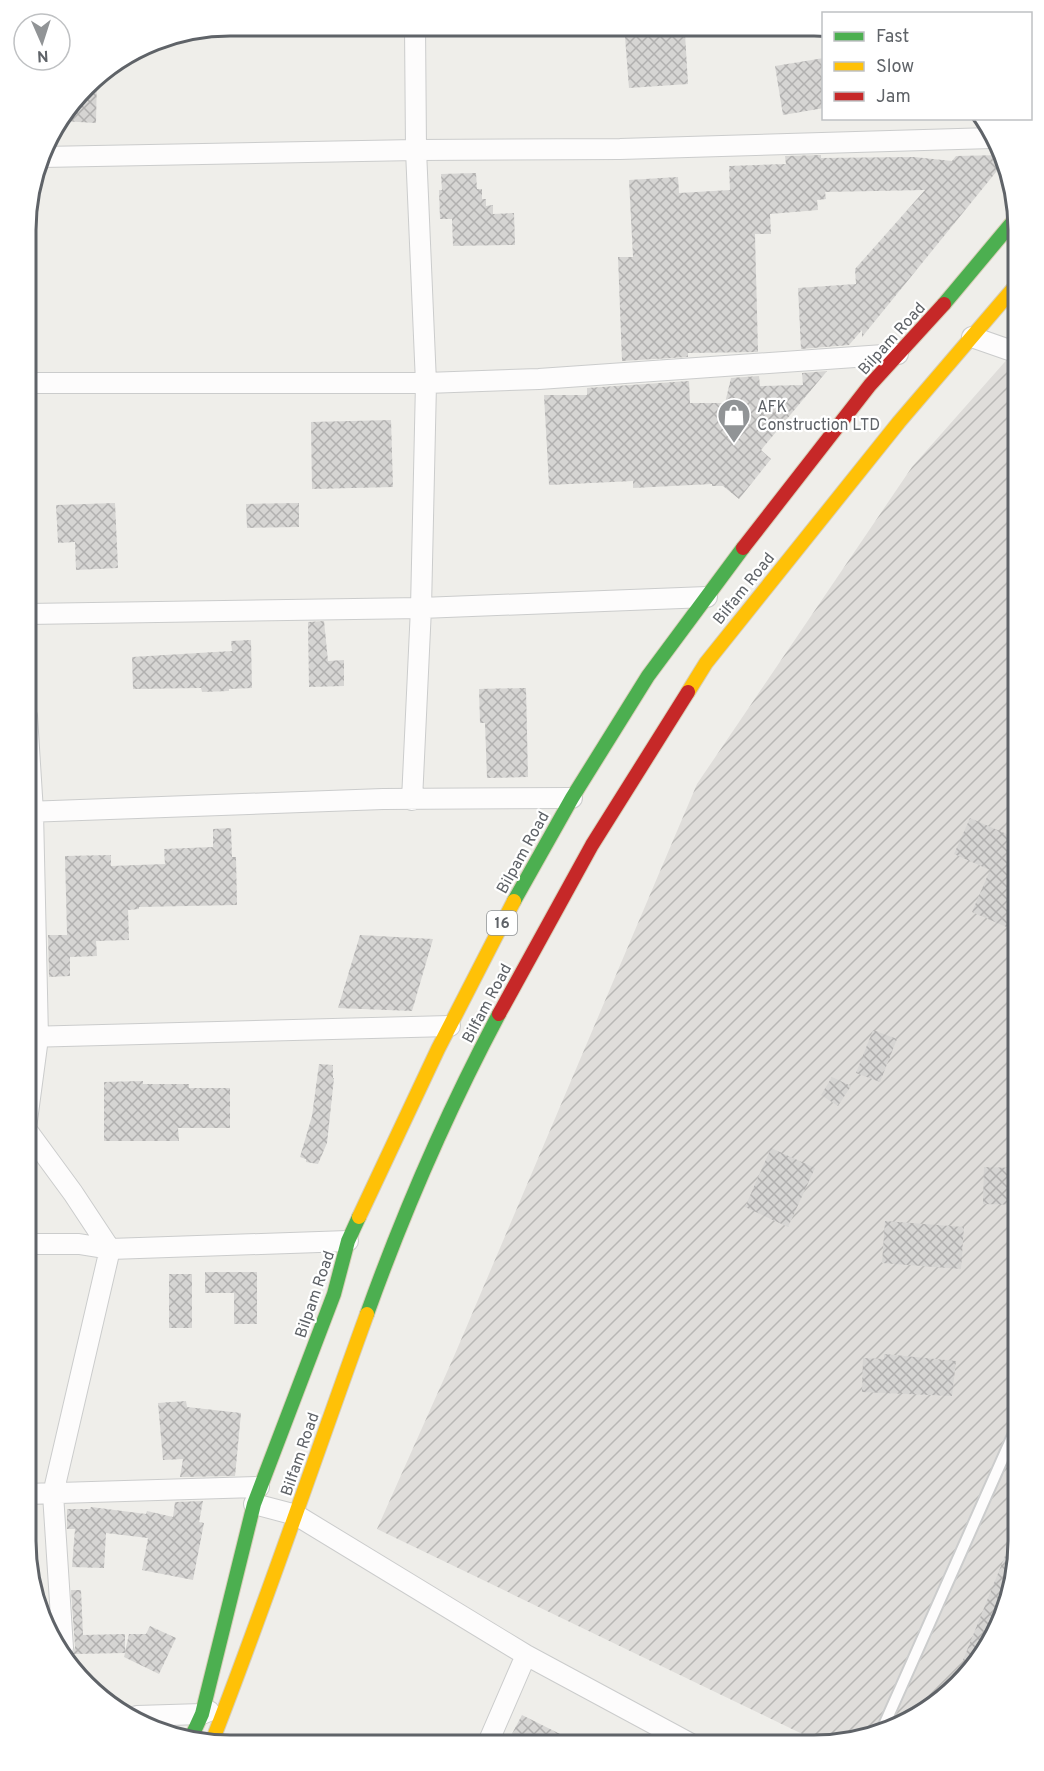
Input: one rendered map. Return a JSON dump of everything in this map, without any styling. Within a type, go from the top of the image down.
[{"type":"main road","name":"Bilpam Road","points":[[194,1731],[202,1714],[256,1496],[334,1294],[348,1242],[450,1026],[516,896],[572,798],[648,676],[870,385],[953,294],[1008,228]]},
{"type":"main road","name":"Bilfam Road","points":[[215,1734],[246,1654],[350,1360],[428,1159],[474,1061],[592,845],[706,663],[891,431],[1008,294]]},
{"type":"street","points":[[412,800],[421,608],[426,383],[416,150],[415,36]]},
{"type":"street","points":[[51,156],[620,149],[984,138]]},
{"type":"street","points":[[972,337],[1008,350]]},
{"type":"street","points":[[36,383],[426,383],[539,379],[898,354]]},
{"type":"street","points":[[36,614],[421,608],[707,597]]},
{"type":"street","points":[[36,812],[372,800],[572,798]]},
{"type":"street","points":[[36,1037],[450,1026]]},
{"type":"street","points":[[36,1142],[73,1192],[110,1249],[53,1494],[62,1639]]},
{"type":"street","points":[[36,1244],[79,1244],[110,1249],[348,1242]]},
{"type":"street","points":[[36,1494],[256,1496],[296,1515],[526,1655],[674,1735]]},
{"type":"street","points":[[491,1735],[526,1655]]},
{"type":"street","points":[[147,1716],[202,1714],[225,1704]]},
{"type":"lane","points":[[886,1721],[1008,1446]]},
{"type":"shaded area","points":[[1008,358],[1008,1553],[998,1603],[988,1627],[960,1669],[942,1687],[922,1702],[888,1720],[852,1731],[804,1735],[377,1529],[455,1354],[697,784],[912,467]]},
{"type":"building","points":[[685,36],[688,84],[629,88],[625,37]]},
{"type":"building","points":[[822,58],[822,108],[783,115],[775,66]]},
{"type":"building","points":[[97,89],[96,123],[69,121]]},
{"type":"building","points":[[993,155],[998,169],[862,337],[862,330],[849,345],[801,349],[798,288],[856,284],[855,269],[925,190],[825,192],[826,199],[817,200],[818,210],[770,214],[771,234],[755,234],[758,352],[688,353],[688,357],[622,361],[618,257],[633,257],[629,180],[678,177],[679,193],[730,190],[729,166],[786,164],[785,156],[914,157],[952,161],[956,156]]},
{"type":"building","points":[[476,173],[477,189],[482,189],[482,199],[486,199],[486,206],[493,205],[493,214],[514,213],[515,245],[453,246],[452,219],[440,219],[441,174]]},
{"type":"building","points":[[827,371],[761,450],[771,459],[739,499],[723,486],[712,486],[712,484],[633,488],[633,481],[549,485],[544,395],[587,395],[587,388],[689,381],[690,403],[725,403],[731,378],[759,376],[760,386],[803,385],[802,373]]},
{"type":"building","points":[[391,420],[393,487],[312,489],[311,422]]},
{"type":"building","points":[[115,503],[118,568],[76,570],[75,542],[58,543],[56,505]]},
{"type":"building","points":[[299,503],[299,527],[247,528],[246,504]]},
{"type":"building","points":[[324,621],[328,661],[344,660],[344,686],[309,687],[308,622]]},
{"type":"building","points":[[251,640],[252,688],[202,692],[201,688],[133,689],[132,657],[232,651],[231,641]]},
{"type":"building","points":[[526,688],[528,777],[487,778],[485,723],[480,723],[479,689]]},
{"type":"building","points":[[970,818],[1008,835],[1008,928],[972,912],[990,870],[954,854]]},
{"type":"building","points":[[231,828],[232,857],[236,857],[237,905],[139,907],[139,909],[128,910],[129,940],[96,941],[97,956],[70,957],[70,976],[49,977],[48,935],[67,935],[65,856],[111,855],[111,866],[165,864],[164,849],[213,847],[213,829]]},
{"type":"building","points":[[360,935],[433,939],[412,1011],[338,1008]]},
{"type":"building","points":[[873,1030],[897,1039],[880,1082],[856,1073]]},
{"type":"building","points":[[319,1064],[333,1065],[334,1078],[327,1143],[318,1164],[306,1162],[306,1159],[300,1157],[312,1116]]},
{"type":"building","points":[[832,1077],[851,1086],[838,1106],[821,1095]]},
{"type":"building","points":[[143,1081],[143,1084],[189,1084],[189,1088],[230,1088],[230,1128],[178,1128],[179,1141],[104,1141],[104,1082]]},
{"type":"building","points":[[771,1148],[815,1168],[788,1227],[745,1207]]},
{"type":"building","points":[[984,1167],[1008,1168],[1008,1205],[983,1204]]},
{"type":"building","points":[[885,1221],[964,1227],[961,1269],[882,1263]]},
{"type":"building","points":[[205,1272],[257,1272],[257,1324],[234,1324],[234,1293],[205,1293]]},
{"type":"building","points":[[169,1274],[192,1274],[192,1328],[169,1328]]},
{"type":"building","points":[[884,1354],[956,1361],[952,1396],[862,1392],[863,1358],[884,1359]]},
{"type":"building","points":[[186,1401],[187,1407],[241,1413],[235,1476],[180,1477],[183,1459],[163,1460],[158,1403]]},
{"type":"building","points":[[203,1501],[199,1522],[204,1523],[193,1580],[142,1570],[148,1538],[106,1533],[104,1568],[72,1567],[75,1529],[67,1529],[67,1509],[90,1509],[91,1507],[146,1514],[147,1511],[173,1517],[175,1502]]},
{"type":"building","points":[[1008,1548],[998,1603],[975,1649],[966,1661],[963,1660]]},
{"type":"building","points":[[71,1590],[81,1590],[83,1635],[125,1634],[125,1652],[129,1634],[146,1634],[150,1626],[176,1638],[159,1674],[124,1657],[125,1653],[73,1654],[75,1647]]},
{"type":"building","points":[[522,1715],[562,1735],[511,1735]]},
{"type":"traffic: fast","points":[[944,304],[1008,228]]},
{"type":"traffic: fast","points":[[514,901],[572,798],[648,676],[743,548]]},
{"type":"traffic: fast","points":[[367,1314],[428,1161],[499,1014]]},
{"type":"traffic: fast","points":[[194,1731],[202,1714],[254,1504],[334,1294],[348,1241],[359,1217]]},
{"type":"traffic: slow","points":[[688,692],[706,663],[899,422],[1008,295]]},
{"type":"traffic: slow","points":[[359,1217],[438,1049],[514,901]]},
{"type":"traffic: slow","points":[[215,1734],[367,1314]]},
{"type":"traffic: jam","points":[[743,548],[870,385],[944,304]]},
{"type":"traffic: jam","points":[[499,1014],[592,845],[688,692]]},
{"type":"place","name":"AFK Construction LTD","points":[[734,444]]}]
